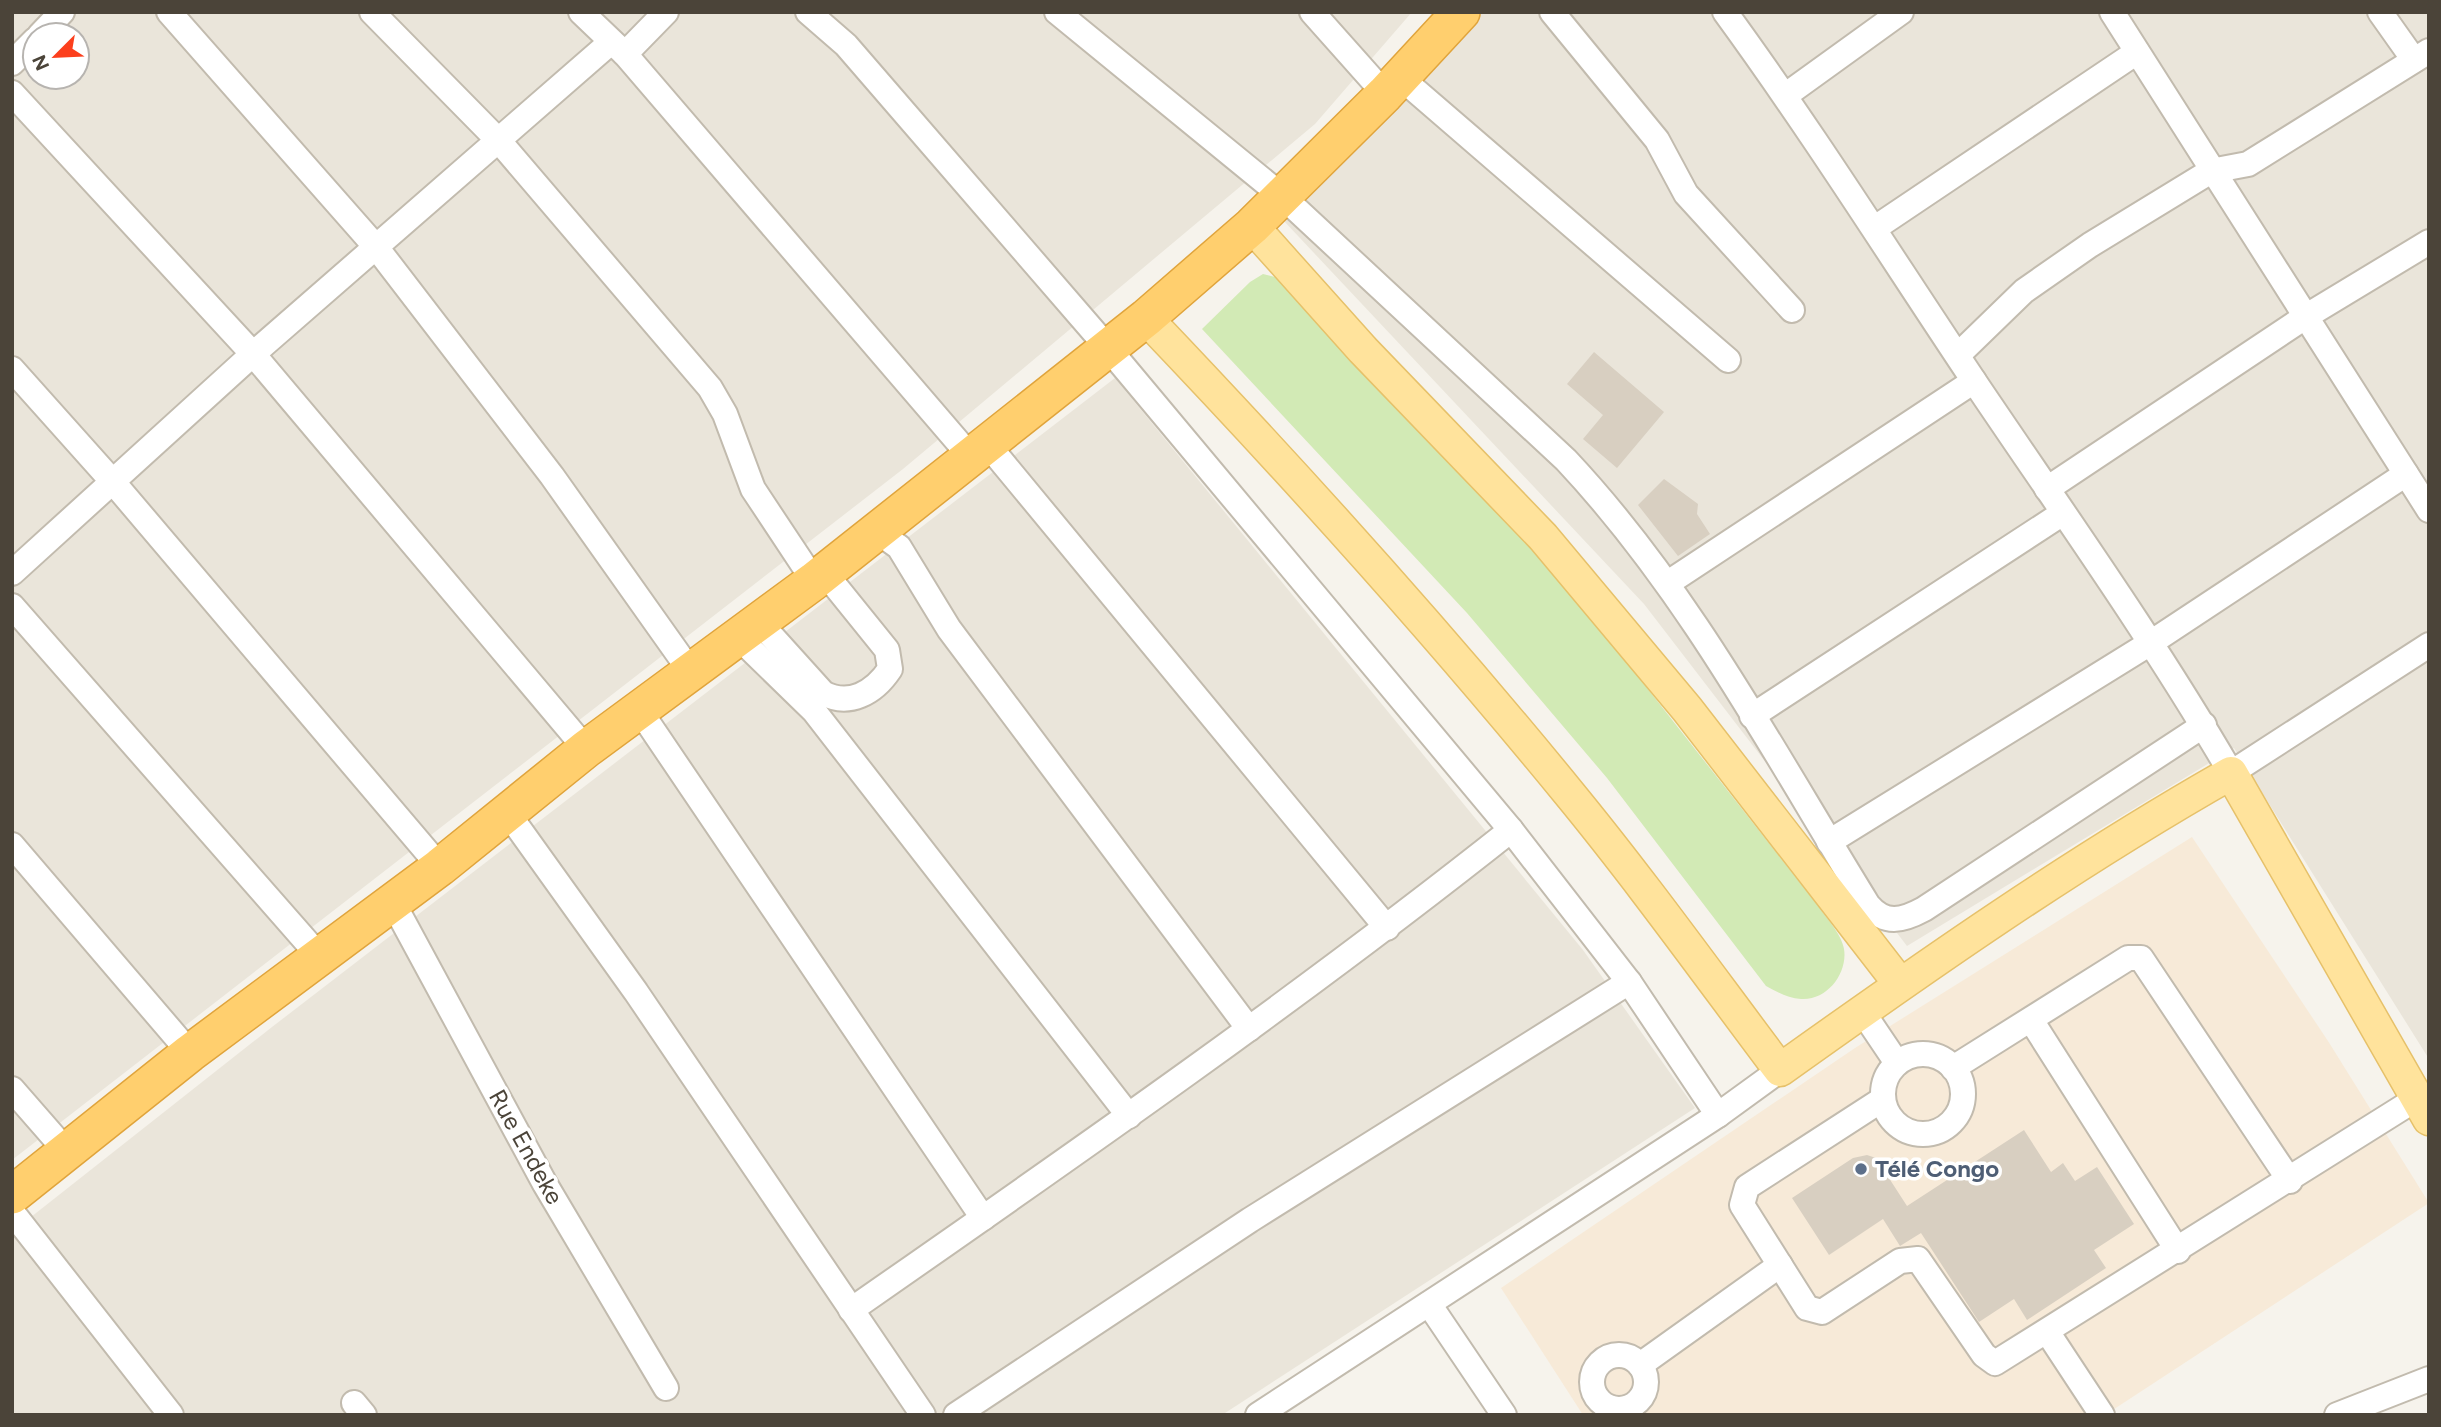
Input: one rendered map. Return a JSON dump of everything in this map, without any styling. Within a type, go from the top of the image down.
[{"type":"highway","points":[[12,1195],[190,1053],[440,867],[586,749],[819,577],[1146,318],[1252,226],[1393,86],[1461,12]]},
{"type":"main road","points":[[1252,226],[1363,350],[1544,537],[1687,709],[1900,984]]},
{"type":"main road","points":[[1146,318],[1270,448],[1570,794],[1780,1070],[1900,984],[2105,847],[2231,773],[2422,1109]]},
{"type":"street","points":[[169,12],[376,247],[552,476],[691,673]]},
{"type":"street","points":[[372,12],[499,141],[710,388],[725,414],[753,489],[819,577],[887,650],[890,669],[883,681],[855,699],[836,700],[823,693],[748,629]]},
{"type":"street","points":[[581,12],[618,48],[979,451],[1387,928]]},
{"type":"street","points":[[12,573],[253,354],[499,141],[666,12]]},
{"type":"street","points":[[808,12],[846,45],[1108,348],[1511,830],[1629,982],[1718,1115]]},
{"type":"street","points":[[1056,12],[1282,196],[1566,460],[1598,494],[1668,583],[1874,913],[1889,920],[1909,917],[2204,725]]},
{"type":"street","points":[[1311,12],[1393,86],[1728,360]]},
{"type":"street","points":[[1552,12],[1657,140],[1686,194],[1792,310]]},
{"type":"street","points":[[1726,12],[1786,95],[1974,381],[2152,642],[2231,773],[2429,645]]},
{"type":"street","points":[[1786,95],[1900,12]]},
{"type":"street","points":[[2112,12],[2429,510]]},
{"type":"street","points":[[1958,355],[2024,291],[2090,245],[2211,171],[2248,164],[2421,55],[2380,12]]},
{"type":"street","points":[[1875,228],[2137,52]]},
{"type":"street","points":[[12,93],[253,354],[586,749]]},
{"type":"street","points":[[2047,489],[2305,317],[2429,242]]},
{"type":"street","points":[[12,369],[113,482],[440,867]]},
{"type":"street","points":[[1668,583],[1974,381]]},
{"type":"street","points":[[1829,842],[2152,642],[2406,474]]},
{"type":"street","points":[[1752,716],[2063,513]]},
{"type":"street","points":[[876,530],[899,547],[949,628],[1249,1029]]},
{"type":"street","points":[[12,606],[320,957]]},
{"type":"street","points":[[748,629],[1129,1116]]},
{"type":"street","points":[[640,711],[983,1219]]},
{"type":"street","points":[[507,813],[636,992],[923,1415]]},
{"type":"street","points":[[852,1310],[1249,1029],[1387,928],[1511,830]]},
{"type":"street","points":[[12,845],[190,1053]]},
{"type":"street","name":"Rue Endeke","points":[[392,901],[545,1184],[666,1388]]},
{"type":"street","points":[[1953,1068],[2128,958],[2141,958],[2290,1181]]},
{"type":"street","points":[[956,1415],[1250,1220],[1629,982]]},
{"type":"street","points":[[1862,1011],[1897,1063]]},
{"type":"street","points":[[2031,1020],[2178,1251]]},
{"type":"street","points":[[1919,1054],[1932,1055],[1953,1068],[1962,1089],[1959,1111],[1953,1121],[1934,1133],[1922,1135],[1901,1128],[1886,1111],[1883,1099],[1885,1079],[1897,1063],[1919,1054]]},
{"type":"street","points":[[1258,1415],[1718,1115],[1780,1070]]},
{"type":"street","points":[[12,1089],[67,1152]]},
{"type":"street","points":[[1883,1099],[1747,1187],[1742,1205],[1807,1308],[1822,1312],[1900,1261],[1918,1259],[1984,1355],[1995,1363],[2048,1333],[2290,1181],[2422,1109]]},
{"type":"street","points":[[12,1212],[171,1415]]},
{"type":"street","points":[[1640,1365],[1780,1265]]},
{"type":"street","points":[[1429,1304],[1504,1415]]},
{"type":"street","points":[[2048,1333],[2102,1415]]},
{"type":"street","points":[[2337,1415],[2429,1380]]},
{"type":"shaded area","points":[[12,12],[1412,12],[1315,124],[903,469],[12,1160]]},
{"type":"shaded area","points":[[1480,12],[2429,12],[2429,1059],[2234,748],[1907,946],[1644,604],[1283,220]]},
{"type":"shaded area","points":[[1115,378],[1583,950],[1695,1108],[1222,1415],[12,1415],[12,1232],[272,1027]]},
{"type":"shaded area","points":[[2192,837],[2328,1041],[2429,1203],[2105,1415],[1583,1415],[1501,1288],[1855,1048]]},
{"type":"green space","points":[[1263,274],[1275,277],[1311,313],[1525,539],[1607,637],[1837,933],[1844,949],[1843,967],[1834,984],[1827,990],[1819,995],[1801,999],[1766,986],[1607,778],[1467,613],[1202,329],[1250,282]]},
{"type":"building","points":[[1594,352],[1664,412],[1617,468],[1583,439],[1603,415],[1567,384]]},
{"type":"building","points":[[1664,479],[1698,504],[1697,514],[1710,534],[1678,556],[1638,505]]},
{"type":"building","points":[[2024,1130],[2051,1172],[2063,1163],[2075,1181],[2097,1167],[2134,1224],[2094,1250],[2106,1268],[2027,1320],[2014,1299],[1979,1322],[1921,1233],[1900,1246],[1883,1219],[1829,1255],[1792,1198],[1853,1158],[1867,1155],[1876,1158],[1907,1206]]},
{"type":"place","name":"Télé Congo","points":[[1861,1169]]}]
